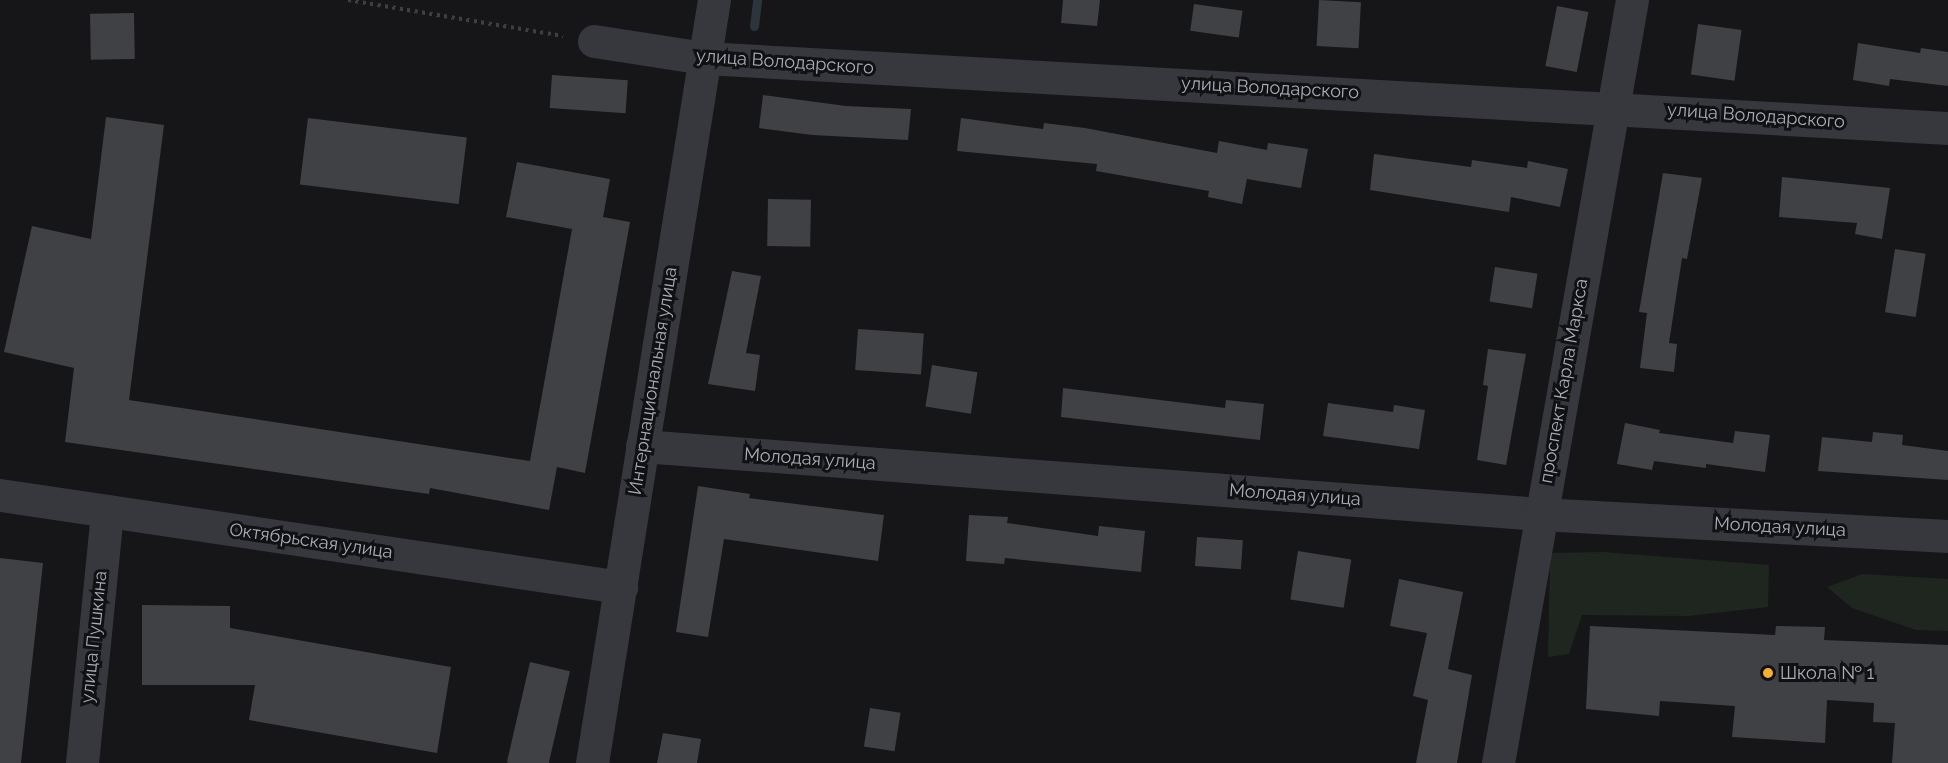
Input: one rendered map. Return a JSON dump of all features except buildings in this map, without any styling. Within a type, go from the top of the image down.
[{"type":"street","name":"Интернациональная улица","points":[[592,763],[714,0]]},
{"type":"street","name":"проспект Карла Маркса","points":[[1498,763],[1632,0]]},
{"type":"street","name":"улица Володарского","points":[[594,41],[704,58],[1613,107],[1948,128]]},
{"type":"street","name":"Молодая улица","points":[[642,446],[1540,514],[1948,536]]},
{"type":"street","name":"Октябрьская улица","points":[[0,495],[621,587]]},
{"type":"street","name":"улица Пушкина","points":[[81,763],[107,511]]},
{"type":"path","points":[[348,0],[594,41]]},
{"type":"shaded area","points":[[1604,552],[1769,565],[1768,607],[1688,616],[1582,615],[1569,654],[1548,657],[1550,553]]},
{"type":"shaded area","points":[[1862,574],[1948,579],[1948,631],[1916,630],[1852,608],[1827,587]]},
{"type":"waterway","points":[[754,26],[757,0]]},
{"type":"place","name":"Школа № 1","points":[[1768,673]]}]
